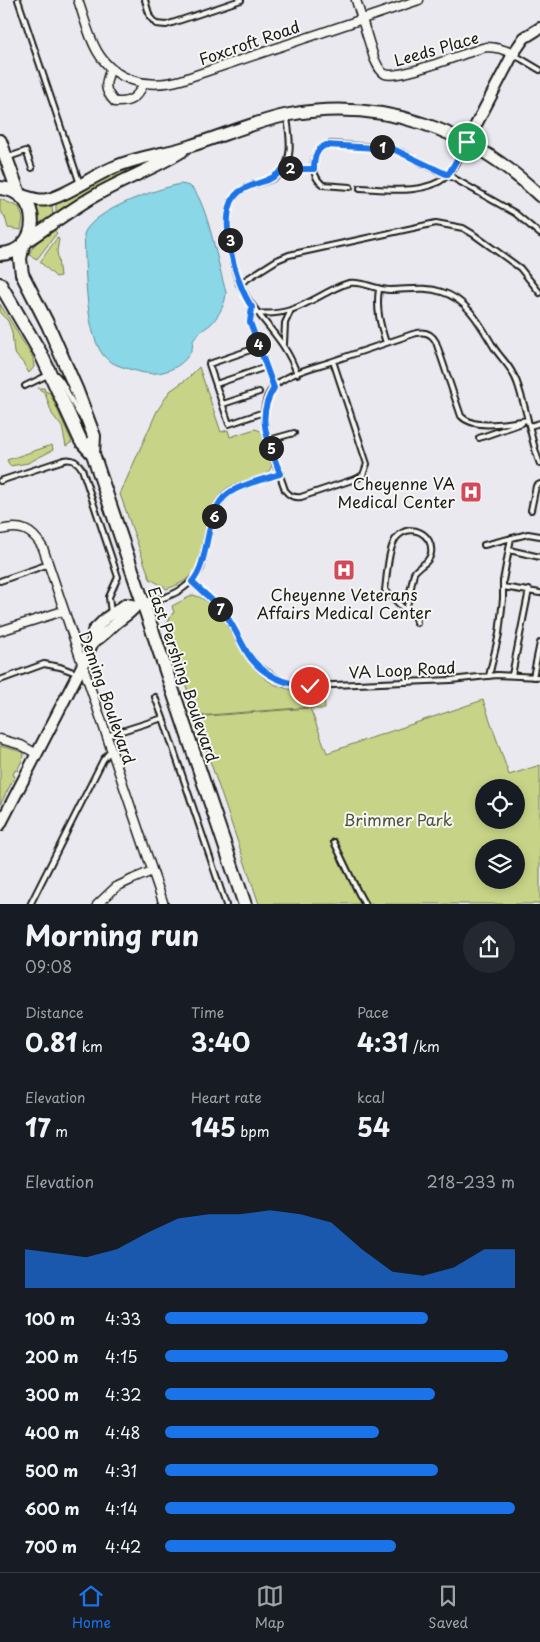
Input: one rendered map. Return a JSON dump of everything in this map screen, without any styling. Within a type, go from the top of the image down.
[{"type":"main road","points":[[0,188],[8,189],[19,195],[47,200],[129,161],[188,147],[243,128],[286,116],[347,110],[416,121],[467,142],[510,169],[540,196]]},
{"type":"main road","points":[[0,254],[11,252],[93,196],[127,178],[166,161],[188,147]]},
{"type":"main road","name":"East Pershing Boulevard","points":[[2,149],[19,195],[28,205],[32,218],[31,231],[24,243],[20,259],[22,274],[58,347],[77,391],[94,436],[93,454]]},
{"type":"main road","name":"East Pershing Boulevard","points":[[0,284],[41,354],[82,441],[93,454],[245,904]]},
{"type":"street","name":"Foxcroft Road","points":[[78,0],[96,49],[104,61],[111,68],[132,81],[144,84],[168,84],[419,0]]},
{"type":"street","name":"Leeds Place","points":[[356,0],[378,66],[383,73],[390,75],[407,73],[486,47],[495,47],[513,54]]},
{"type":"street","points":[[467,142],[513,54],[524,38],[540,28]]},
{"type":"street","points":[[111,68],[106,87],[108,96],[115,102],[125,103],[132,99],[139,93],[144,84]]},
{"type":"street","name":"Deming Boulevard","points":[[0,530],[14,527],[27,530],[37,538],[44,548],[80,670],[112,750],[164,904]]},
{"type":"street","points":[[0,825],[80,670],[93,642],[93,631],[111,613],[126,604],[145,604]]},
{"type":"street","points":[[93,642],[102,637],[112,626],[145,604]]},
{"type":"street","points":[[0,631],[64,611]]},
{"type":"street","points":[[0,739],[21,744],[37,754]]},
{"type":"street","points":[[97,904],[116,887],[152,871]]},
{"type":"lane","points":[[18,0],[80,184]]},
{"type":"lane","points":[[145,0],[150,17],[156,24],[166,25],[241,0]]},
{"type":"lane","points":[[513,54],[540,70]]},
{"type":"lane","points":[[286,116],[289,130],[289,154],[285,166],[274,178],[246,188],[238,193],[231,202],[228,213],[233,263],[239,284],[252,307],[284,345],[297,374]]},
{"type":"lane","points":[[360,188],[410,190],[432,184],[448,175],[467,142]]},
{"type":"lane","points":[[350,187],[323,185],[318,179],[314,169],[316,153],[323,146],[330,144],[393,149],[448,175],[515,213],[540,234]]},
{"type":"lane","points":[[2,149],[26,151],[32,168]]},
{"type":"lane","points":[[285,166],[294,169],[314,169]]},
{"type":"lane","points":[[239,284],[277,260],[289,255],[436,223],[463,228],[473,234],[520,268],[540,293]]},
{"type":"lane","points":[[257,313],[278,314],[291,310],[347,283],[361,284],[379,289],[428,289],[449,294],[472,314],[513,373],[522,395],[534,449],[540,464]]},
{"type":"lane","points":[[379,289],[377,300],[378,316],[386,343]]},
{"type":"lane","points":[[252,307],[250,322],[274,388]]},
{"type":"lane","points":[[284,345],[285,323],[291,310]]},
{"type":"lane","points":[[333,361],[367,459],[367,464],[363,475],[358,478],[297,497],[288,494],[264,425],[264,412],[267,400],[274,388],[286,377],[297,374],[333,361],[419,332],[432,335],[436,342],[461,416],[465,420],[474,423],[494,424],[528,420]]},
{"type":"lane","points":[[259,347],[209,364],[229,424],[264,412]]},
{"type":"lane","points":[[216,384],[266,366]]},
{"type":"lane","points":[[25,386],[50,374],[58,375],[74,408],[90,425]]},
{"type":"lane","points":[[222,404],[259,392]]},
{"type":"lane","points":[[479,438],[528,420]]},
{"type":"lane","points":[[530,426],[540,423]]},
{"type":"lane","points":[[269,440],[294,433]]},
{"type":"lane","points":[[0,481],[64,460],[70,459],[78,463],[82,469],[118,577],[109,598],[111,613]]},
{"type":"lane","points":[[145,604],[176,593],[192,582],[201,568],[213,519],[224,497],[238,488],[280,474]]},
{"type":"lane","points":[[531,510],[536,486],[540,484]]},
{"type":"lane","points":[[406,611],[414,573],[425,564],[431,553],[429,540],[420,532],[407,530],[396,538],[392,549],[385,590],[406,611],[416,618],[418,623]]},
{"type":"lane","points":[[484,545],[528,534],[540,536]]},
{"type":"lane","points":[[489,676],[499,634],[503,587],[511,538]]},
{"type":"lane","points":[[508,550],[540,557]]},
{"type":"lane","points":[[0,581],[48,564]]},
{"type":"lane","name":"VA Loop Road","points":[[192,582],[226,614],[253,660],[273,677],[289,684],[304,686],[330,685],[451,680],[512,675],[540,677]]},
{"type":"lane","points":[[503,587],[540,593]]},
{"type":"lane","points":[[512,675],[529,590]]},
{"type":"lane","points":[[532,677],[540,643]]},
{"type":"lane","points":[[0,680],[44,664],[80,670]]},
{"type":"lane","points":[[155,697],[226,904]]},
{"type":"lane","points":[[106,736],[163,718]]},
{"type":"lane","points":[[30,904],[103,760],[112,750]]},
{"type":"lane","points":[[334,842],[365,904]]},
{"type":"green space","points":[[126,169],[127,171],[86,194],[56,214],[56,204],[100,180]]},
{"type":"green space","points":[[0,199],[19,207],[23,218],[21,230],[8,228],[5,217],[0,211]]},
{"type":"green space","points":[[52,205],[53,218],[38,227],[39,217],[36,207]]},
{"type":"green space","points":[[54,230],[57,233],[37,259],[29,255],[36,244]]},
{"type":"green space","points":[[57,238],[59,239],[57,251],[60,276],[56,277],[40,262]]},
{"type":"green space","points":[[0,304],[33,358],[34,367],[29,373],[14,353],[12,332],[8,321],[0,313]]},
{"type":"green space","points":[[199,367],[221,432],[228,430],[230,437],[255,429],[261,431],[272,465],[264,475],[232,486],[220,495],[208,518],[196,569],[189,577],[177,585],[166,589],[150,579],[120,494],[157,411],[170,391],[187,379]]},
{"type":"green space","points":[[38,388],[44,388],[45,391],[50,393],[72,442],[66,446],[62,427],[52,414],[45,393]]},
{"type":"green space","points":[[52,445],[53,450],[28,463],[10,466],[7,460]]},
{"type":"green space","points":[[193,595],[206,601],[216,610],[261,675],[274,684],[292,690],[324,690],[325,709],[312,709],[311,707],[196,716],[166,626],[174,613],[172,606]]},
{"type":"green space","name":"Brimmer Park","points":[[483,700],[509,775],[540,765],[540,904],[259,904],[195,717],[310,708],[327,753]]},
{"type":"green space","points":[[0,746],[23,752],[24,756],[17,771],[15,770],[13,775],[15,776],[0,805]]},
{"type":"water","points":[[181,184],[192,188],[203,207],[226,292],[225,300],[215,320],[194,339],[192,349],[183,361],[163,372],[140,372],[111,362],[103,355],[97,344],[89,314],[84,234],[90,225],[112,209],[142,196]]},
{"type":"place","name":"Cheyenne VA Medical Center","points":[[471,492]]},
{"type":"place","name":"Cheyenne Veterans Affairs Medical Center","points":[[344,570]]},
{"type":"route","points":[[310,686],[289,684],[273,677],[258,666],[248,654],[226,614],[192,582],[201,568],[213,519],[224,497],[238,488],[280,474],[265,429],[263,417],[267,400],[274,388],[250,322],[252,307],[239,284],[233,263],[228,222],[229,207],[238,193],[246,188],[274,178],[285,166],[303,170],[314,169],[316,153],[326,145],[393,149],[448,175],[467,142]]}]
